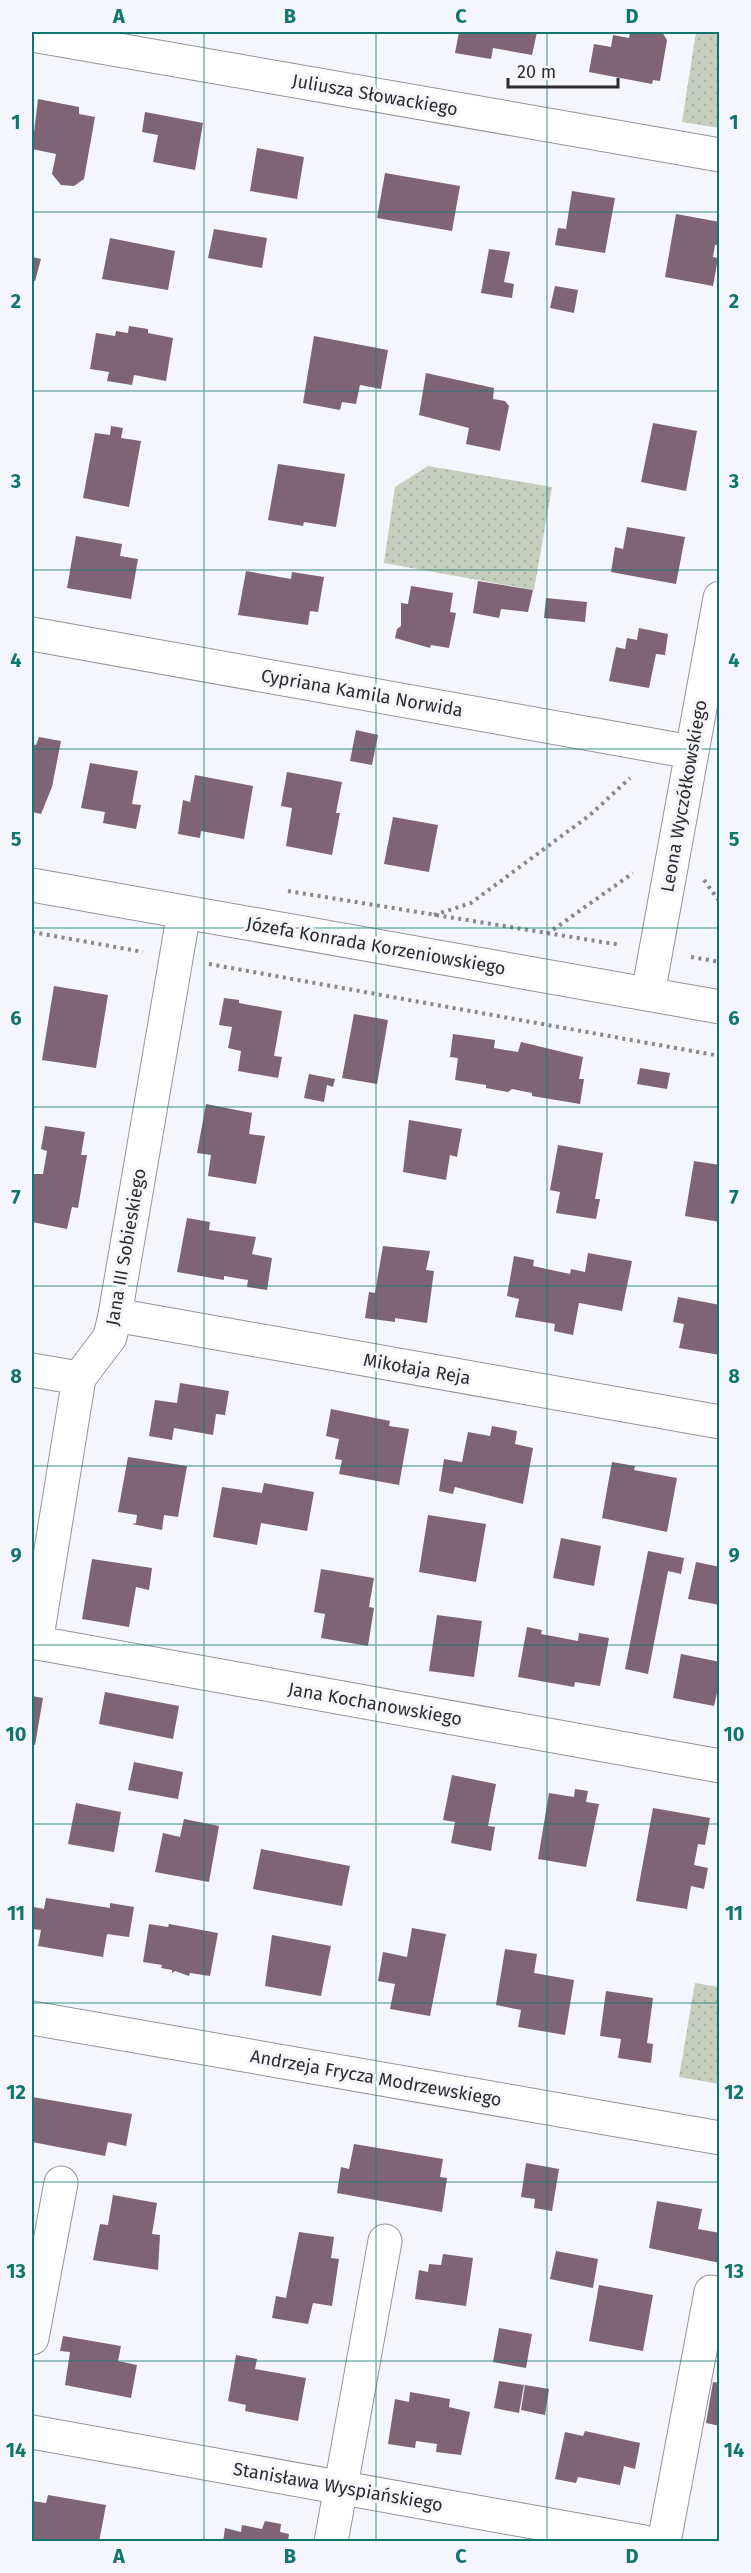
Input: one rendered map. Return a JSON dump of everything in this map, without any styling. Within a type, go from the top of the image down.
[{"type":"street","name":"Juliusza Słowackiego","points":[[32,35],[720,155]]},
{"type":"street","name":"Leona Wyczółkowskiego","points":[[648,994],[676,842],[678,749],[720,598]]},
{"type":"street","name":"Cypriana Kamila Norwida","points":[[32,634],[678,749]]},
{"type":"street","name":"Józefa Konrada Korzeniowskiego","points":[[32,885],[720,1007]]},
{"type":"street","name":"Jana III Sobieskiego","points":[[34,1643],[79,1378],[110,1337],[115,1315],[184,912]]},
{"type":"street","name":"Mikołaja Reja","points":[[115,1315],[720,1422]]},
{"type":"street","points":[[32,1370],[79,1378]]},
{"type":"street","name":"Jana Kochanowskiego","points":[[34,1643],[720,1766]]},
{"type":"street","name":"Andrzeja Frycza Modrzewskiego","points":[[32,2018],[720,2138]]},
{"type":"street","points":[[32,2338],[61,2183]]},
{"type":"street","points":[[331,2541],[385,2241]]},
{"type":"street","points":[[664,2541],[711,2292]]},
{"type":"street","name":"Stanisława Wyspiańskiego","points":[[32,2432],[644,2541]]},
{"type":"path","points":[[433,915],[471,903],[678,749]]},
{"type":"path","points":[[547,934],[676,842]]},
{"type":"path","points":[[279,890],[720,962]]},
{"type":"path","points":[[32,932],[720,1056]]},
{"type":"green space","points":[[696,32],[719,32],[719,128],[682,122]]},
{"type":"green space","points":[[428,466],[552,487],[534,590],[384,563],[395,487]]},
{"type":"green space","points":[[695,1983],[719,1987],[719,2084],[679,2077]]},
{"type":"building","points":[[459,32],[537,32],[532,55],[493,48],[491,59],[455,53]]},
{"type":"building","points":[[630,32],[662,32],[667,40],[660,81],[653,80],[652,84],[589,72],[594,44],[611,47],[613,35],[629,38]]},
{"type":"building","points":[[38,99],[79,107],[79,114],[95,117],[84,179],[74,186],[61,185],[52,174],[56,154],[32,149]]},
{"type":"building","points":[[145,112],[203,123],[195,170],[153,162],[158,135],[142,132]]},
{"type":"building","points":[[257,148],[304,157],[297,199],[250,191]]},
{"type":"building","points":[[385,173],[460,186],[452,231],[377,218]]},
{"type":"building","points":[[572,191],[615,198],[605,253],[555,245],[558,228],[566,229]]},
{"type":"building","points":[[676,214],[720,222],[720,245],[715,245],[713,257],[718,258],[713,286],[665,277]]},
{"type":"building","points":[[214,229],[267,238],[262,268],[208,258]]},
{"type":"building","points":[[110,238],[175,251],[168,290],[102,279]]},
{"type":"building","points":[[489,249],[510,252],[504,282],[514,284],[512,298],[481,293]]},
{"type":"building","points":[[32,257],[41,259],[35,281],[32,280]]},
{"type":"building","points":[[555,286],[578,290],[574,313],[550,308]]},
{"type":"building","points":[[129,326],[148,329],[148,333],[173,338],[166,381],[134,375],[132,385],[107,381],[109,372],[90,369],[96,333],[115,336],[116,331],[128,333]]},
{"type":"building","points":[[314,336],[388,350],[381,389],[360,385],[356,404],[342,402],[340,410],[303,403]]},
{"type":"building","points":[[426,373],[494,388],[493,399],[505,401],[509,406],[500,451],[466,444],[469,428],[419,415]]},
{"type":"building","points":[[653,423],[697,431],[686,491],[641,482]]},
{"type":"building","points":[[111,426],[123,428],[121,438],[141,441],[129,507],[83,498],[95,433],[110,435]]},
{"type":"building","points":[[278,464],[345,474],[336,527],[304,522],[303,526],[268,520]]},
{"type":"building","points":[[627,527],[685,537],[676,584],[611,572],[615,547],[623,549]]},
{"type":"building","points":[[76,536],[122,544],[120,556],[138,559],[131,599],[67,588]]},
{"type":"building","points":[[246,571],[291,579],[292,572],[324,577],[318,612],[310,611],[308,625],[238,615]]},
{"type":"building","points":[[478,581],[533,590],[528,612],[501,609],[499,618],[473,613]]},
{"type":"building","points":[[411,586],[453,593],[450,612],[456,613],[449,648],[431,645],[430,648],[395,638],[397,629],[401,626],[401,603],[408,604]]},
{"type":"building","points":[[546,598],[587,602],[585,622],[544,618]]},
{"type":"building","points":[[639,628],[668,634],[665,655],[656,654],[649,688],[609,681],[616,647],[625,649],[627,638],[637,640]]},
{"type":"building","points":[[356,730],[378,735],[372,765],[350,761]]},
{"type":"building","points":[[39,737],[61,741],[52,787],[41,814],[32,812],[32,744],[36,745]]},
{"type":"building","points":[[90,763],[138,771],[132,804],[141,805],[136,829],[103,823],[105,812],[81,808]]},
{"type":"building","points":[[287,772],[342,782],[336,813],[340,813],[332,855],[286,846],[292,808],[281,806]]},
{"type":"building","points":[[195,775],[253,786],[244,839],[201,831],[200,838],[178,834],[183,800],[190,802]]},
{"type":"building","points":[[393,817],[438,825],[429,872],[384,864]]},
{"type":"building","points":[[54,986],[108,995],[96,1068],[42,1060]]},
{"type":"building","points":[[224,998],[282,1011],[274,1056],[282,1057],[278,1078],[238,1071],[241,1051],[228,1048],[232,1027],[219,1025]]},
{"type":"building","points":[[354,1014],[388,1020],[377,1084],[342,1078]]},
{"type":"building","points":[[453,1034],[495,1040],[494,1048],[518,1052],[521,1042],[583,1057],[579,1079],[584,1079],[580,1104],[532,1096],[532,1093],[512,1089],[508,1092],[486,1088],[486,1085],[455,1080],[458,1058],[450,1057]]},
{"type":"building","points":[[640,1068],[670,1073],[667,1089],[637,1084]]},
{"type":"building","points":[[309,1074],[335,1079],[333,1087],[327,1085],[324,1102],[304,1098]]},
{"type":"building","points":[[206,1104],[252,1113],[249,1134],[265,1136],[256,1184],[208,1176],[211,1155],[197,1153]]},
{"type":"building","points":[[409,1120],[462,1129],[457,1157],[450,1155],[446,1180],[403,1172]]},
{"type":"building","points":[[45,1126],[85,1132],[81,1155],[87,1155],[78,1208],[72,1207],[67,1229],[32,1222],[32,1174],[43,1174],[47,1151],[41,1149]]},
{"type":"building","points":[[558,1145],[603,1153],[595,1199],[600,1199],[596,1219],[556,1213],[560,1192],[550,1190]]},
{"type":"building","points":[[694,1161],[720,1165],[720,1222],[685,1216]]},
{"type":"building","points":[[187,1218],[210,1222],[209,1230],[256,1237],[252,1254],[272,1258],[267,1290],[247,1287],[248,1280],[224,1276],[224,1280],[177,1272]]},
{"type":"building","points":[[383,1246],[430,1251],[426,1270],[434,1271],[427,1323],[395,1318],[395,1322],[365,1318],[369,1292],[375,1293]]},
{"type":"building","points":[[588,1253],[632,1261],[622,1311],[579,1303],[573,1335],[554,1331],[555,1324],[515,1317],[519,1299],[507,1296],[514,1256],[534,1260],[533,1266],[570,1274],[571,1269],[585,1272]]},
{"type":"building","points":[[678,1297],[720,1305],[720,1355],[679,1348],[684,1324],[673,1322]]},
{"type":"building","points":[[180,1383],[229,1391],[225,1415],[216,1414],[213,1435],[174,1428],[172,1440],[149,1436],[155,1400],[177,1403]]},
{"type":"building","points":[[331,1409],[390,1421],[389,1426],[409,1429],[399,1485],[339,1474],[342,1460],[335,1459],[339,1439],[326,1436]]},
{"type":"building","points":[[492,1426],[517,1431],[515,1444],[533,1448],[523,1504],[455,1487],[453,1494],[439,1491],[444,1459],[462,1462],[468,1432],[490,1436]]},
{"type":"building","points":[[128,1457],[187,1466],[178,1517],[164,1515],[162,1530],[132,1524],[136,1523],[137,1515],[118,1512]]},
{"type":"building","points":[[612,1462],[635,1466],[634,1470],[677,1478],[667,1532],[602,1518]]},
{"type":"building","points":[[264,1483],[314,1492],[307,1531],[261,1523],[257,1545],[213,1537],[222,1487],[262,1493]]},
{"type":"building","points":[[428,1515],[486,1524],[476,1582],[419,1572]]},
{"type":"building","points":[[561,1538],[601,1546],[594,1586],[553,1578]]},
{"type":"building","points":[[648,1551],[684,1558],[681,1574],[668,1571],[648,1674],[625,1669]]},
{"type":"building","points":[[92,1559],[152,1568],[149,1590],[136,1587],[129,1627],[82,1619]]},
{"type":"building","points":[[696,1562],[720,1567],[720,1605],[688,1599]]},
{"type":"building","points":[[321,1569],[374,1578],[369,1607],[374,1608],[368,1646],[321,1638],[325,1614],[314,1612]]},
{"type":"building","points":[[437,1615],[482,1621],[474,1677],[429,1671]]},
{"type":"building","points":[[527,1627],[542,1630],[541,1634],[578,1641],[579,1633],[609,1638],[600,1686],[575,1682],[574,1687],[518,1677]]},
{"type":"building","points":[[681,1654],[720,1662],[720,1680],[714,1706],[673,1698]]},
{"type":"building","points":[[105,1692],[179,1706],[173,1739],[99,1724]]},
{"type":"building","points":[[32,1696],[43,1698],[35,1745],[32,1744]]},
{"type":"building","points":[[134,1762],[183,1772],[178,1799],[128,1790]]},
{"type":"building","points":[[452,1775],[496,1784],[488,1826],[495,1827],[491,1851],[451,1843],[455,1822],[443,1820]]},
{"type":"building","points":[[575,1789],[588,1791],[586,1802],[599,1804],[586,1867],[538,1859],[549,1793],[574,1797]]},
{"type":"building","points":[[76,1803],[121,1812],[114,1852],[68,1844]]},
{"type":"building","points":[[653,1808],[710,1818],[705,1845],[698,1844],[694,1865],[708,1868],[704,1889],[691,1886],[687,1909],[636,1901]]},
{"type":"building","points":[[184,1819],[219,1826],[209,1882],[155,1872],[163,1833],[180,1837]]},
{"type":"building","points":[[261,1849],[350,1866],[342,1906],[253,1889]]},
{"type":"building","points":[[46,1898],[110,1908],[110,1903],[134,1907],[129,1937],[107,1934],[103,1957],[38,1946],[41,1930],[32,1929],[34,1907],[44,1909]]},
{"type":"building","points":[[149,1924],[168,1927],[169,1924],[218,1933],[210,1976],[190,1973],[189,1976],[175,1971],[172,1973],[172,1970],[161,1968],[162,1965],[143,1962]]},
{"type":"building","points":[[412,1928],[446,1934],[430,2016],[390,2009],[395,1984],[378,1981],[383,1952],[407,1957]]},
{"type":"building","points":[[272,1935],[331,1946],[321,1996],[265,1986]]},
{"type":"building","points":[[505,1949],[537,1954],[534,1973],[574,1980],[565,2035],[518,2027],[521,2010],[496,2005]]},
{"type":"building","points":[[606,1991],[653,1998],[647,2043],[653,2044],[651,2063],[618,2058],[621,2039],[600,2036]]},
{"type":"building","points":[[32,2097],[132,2114],[126,2146],[108,2142],[105,2156],[32,2142]]},
{"type":"building","points":[[354,2144],[443,2159],[440,2177],[447,2178],[442,2212],[337,2193],[341,2167],[349,2169]]},
{"type":"building","points":[[526,2163],[559,2169],[552,2211],[534,2208],[535,2199],[521,2197]]},
{"type":"building","points":[[113,2195],[157,2203],[152,2234],[160,2235],[158,2270],[93,2260],[100,2224],[108,2225]]},
{"type":"building","points":[[657,2201],[702,2209],[698,2229],[720,2233],[720,2263],[649,2248]]},
{"type":"building","points":[[299,2232],[334,2237],[331,2258],[339,2259],[332,2306],[313,2303],[308,2324],[272,2318],[276,2296],[286,2298]]},
{"type":"building","points":[[556,2251],[598,2259],[593,2288],[550,2279]]},
{"type":"building","points":[[443,2254],[473,2258],[466,2306],[415,2299],[419,2270],[428,2272],[429,2264],[441,2265]]},
{"type":"building","points":[[599,2285],[653,2295],[643,2351],[589,2341]]},
{"type":"building","points":[[499,2328],[532,2334],[526,2368],[493,2362]]},
{"type":"building","points":[[63,2336],[121,2346],[118,2361],[137,2365],[131,2398],[65,2385],[70,2352],[60,2351]]},
{"type":"building","points":[[236,2355],[257,2359],[255,2369],[306,2378],[298,2421],[245,2411],[246,2405],[228,2401]]},
{"type":"building","points":[[499,2381],[524,2385],[519,2413],[494,2408]]},
{"type":"building","points":[[713,2382],[720,2383],[720,2426],[706,2423]]},
{"type":"building","points":[[525,2385],[549,2389],[545,2415],[521,2410]]},
{"type":"building","points":[[410,2392],[450,2399],[449,2407],[470,2412],[461,2455],[436,2452],[437,2444],[416,2441],[415,2448],[388,2444],[395,2399],[409,2402]]},
{"type":"building","points":[[585,2431],[640,2443],[635,2469],[624,2466],[620,2485],[578,2477],[576,2483],[555,2479],[565,2432],[583,2436]]},
{"type":"building","points":[[48,2495],[106,2505],[99,2542],[32,2540],[32,2501],[46,2503]]},
{"type":"building","points":[[265,2521],[281,2524],[280,2532],[289,2534],[288,2542],[223,2542],[225,2528],[241,2532],[242,2525],[262,2529]]}]
